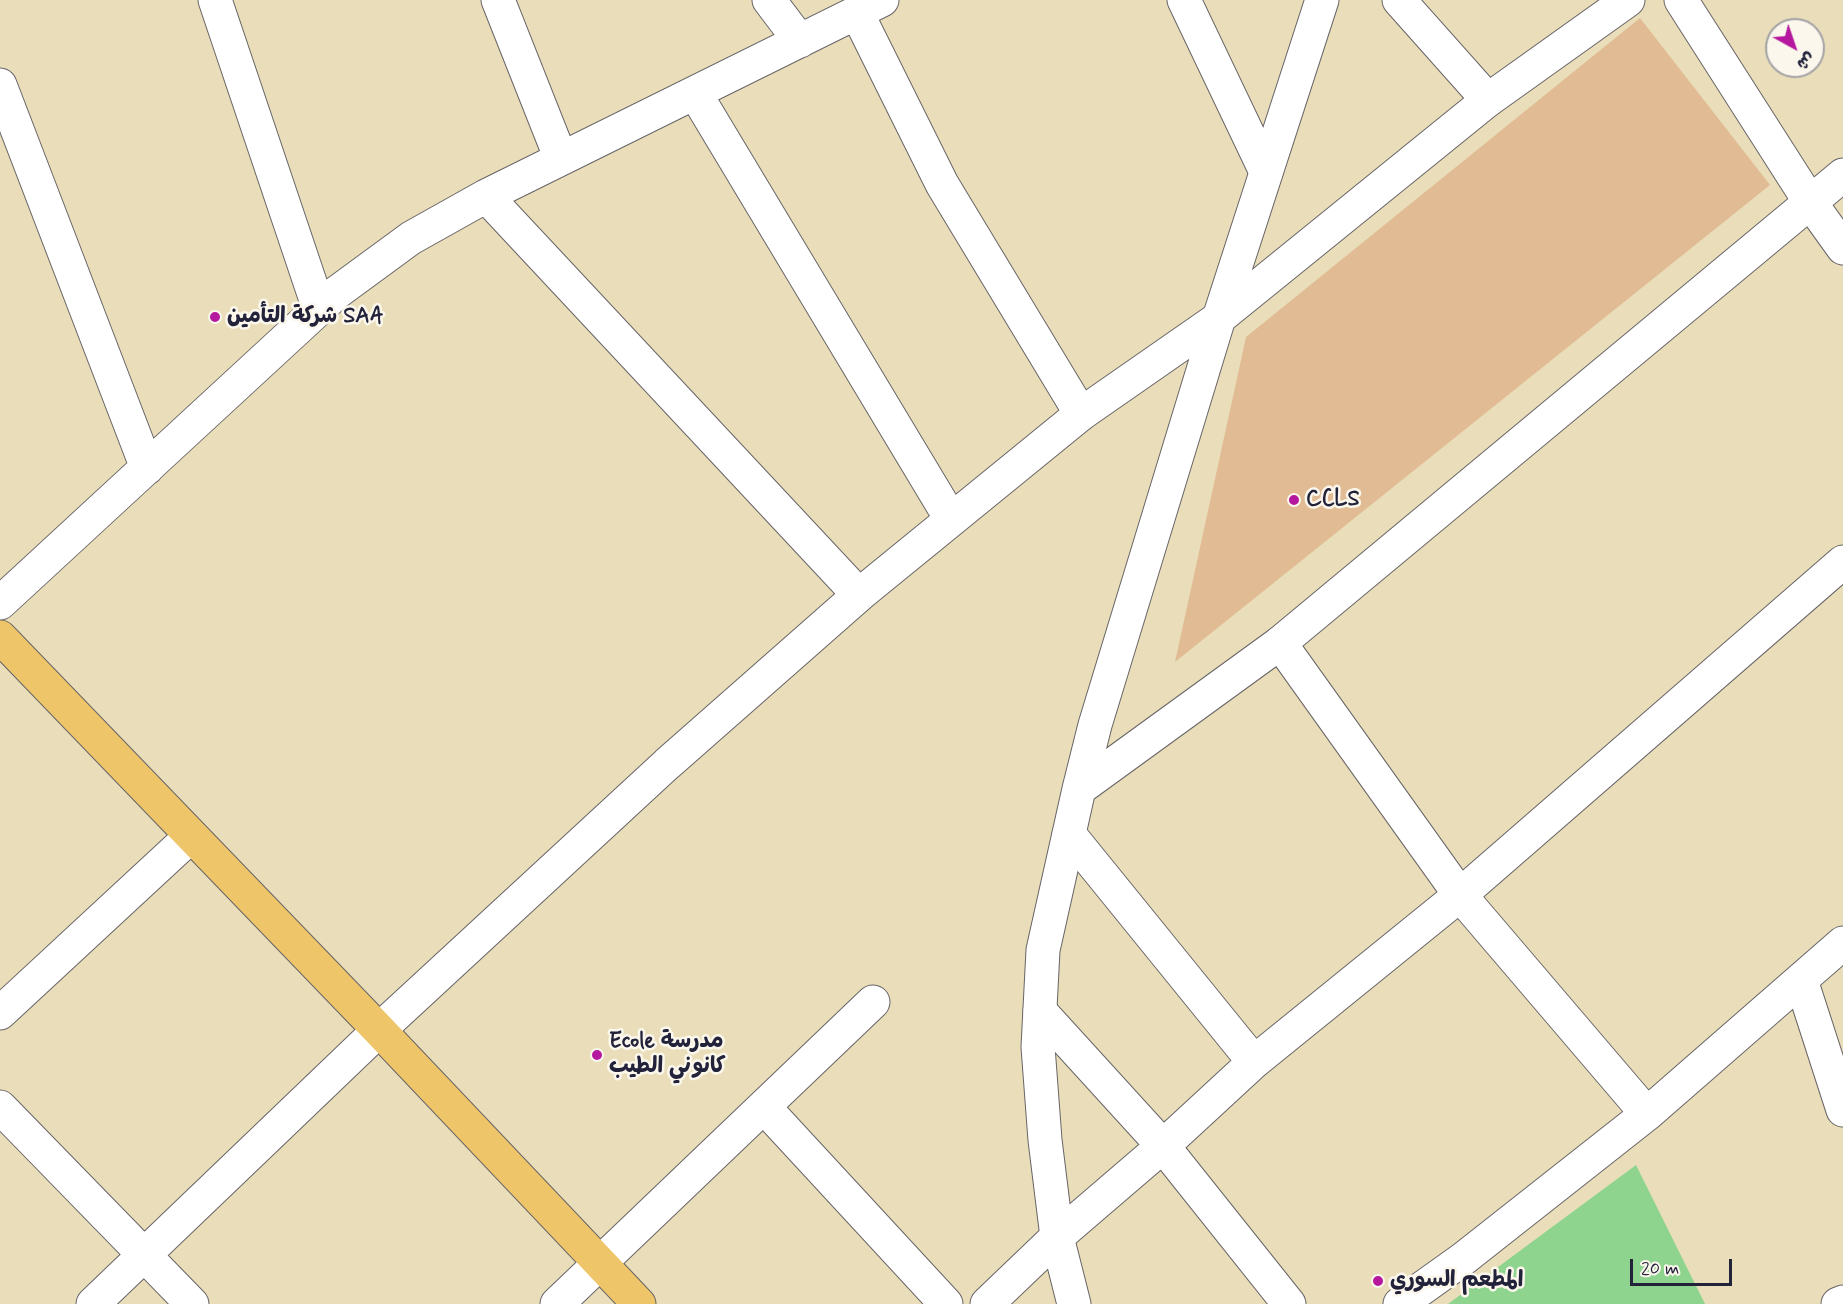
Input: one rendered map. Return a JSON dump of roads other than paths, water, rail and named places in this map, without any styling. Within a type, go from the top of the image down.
[{"type":"main road","points":[[0,637],[379,1030],[639,1304]]},
{"type":"street","points":[[215,0],[319,309]]},
{"type":"street","points":[[498,0],[561,159]]},
{"type":"street","points":[[769,0],[800,41]]},
{"type":"street","points":[[1184,0],[1266,172]]},
{"type":"street","points":[[1074,1304],[1057,1237],[1045,1140],[1038,1047],[1043,950],[1095,725],[1219,318],[1322,0]]},
{"type":"street","points":[[1399,0],[1488,100]]},
{"type":"street","points":[[93,1304],[379,1030],[667,764],[859,595],[1081,414],[1219,318],[1488,100],[1628,0]]},
{"type":"street","points":[[1681,0],[1810,202],[1843,248]]},
{"type":"street","points":[[0,603],[336,293],[411,238],[486,196],[870,6],[942,184],[1081,414]]},
{"type":"street","points":[[0,85],[147,468]]},
{"type":"street","points":[[695,93],[951,519]]},
{"type":"street","points":[[1079,789],[1280,643],[1843,175]]},
{"type":"street","points":[[486,196],[859,595]]},
{"type":"street","points":[[987,1304],[1057,1237],[1163,1146],[1254,1062],[1460,895],[1843,562]]},
{"type":"street","points":[[1280,643],[1460,895],[1647,1114]]},
{"type":"street","points":[[1069,834],[1254,1062]]},
{"type":"street","points":[[0,1013],[190,836]]},
{"type":"street","points":[[1400,1304],[1463,1259],[1647,1114],[1843,943]]},
{"type":"street","points":[[1800,980],[1843,1110]]},
{"type":"street","points":[[557,1304],[873,1002]]},
{"type":"street","points":[[1040,1011],[1163,1146],[1289,1304]]},
{"type":"street","points":[[0,1107],[192,1304]]},
{"type":"street","points":[[764,1107],[945,1304]]},
{"type":"street","points":[[1838,1304],[1843,1302]]},
{"type":"place","name":"شركة التأمين SAA","points":[[215,317]]},
{"type":"place","name":"CCLS","points":[[1294,500]]},
{"type":"place","name":"Ecole مدرسة كانوني الطيب","points":[[597,1055]]},
{"type":"place","name":"المطعم السوري","points":[[1378,1281]]}]
